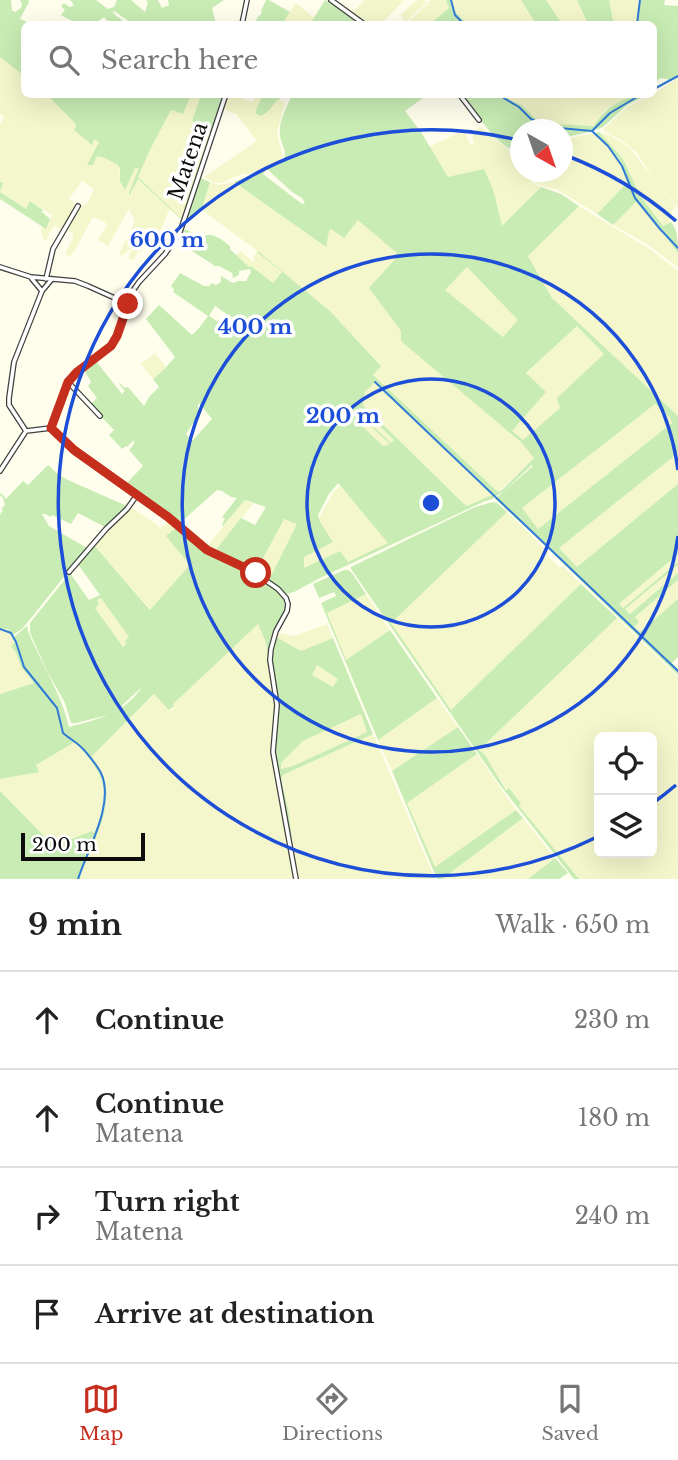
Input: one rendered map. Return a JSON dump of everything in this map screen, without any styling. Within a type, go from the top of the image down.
[{"type":"street","points":[[243,21],[247,0]]},
{"type":"street","points":[[331,0],[360,21]]},
{"type":"street","name":"Matena","points":[[51,428],[68,382],[111,346],[132,292],[175,241],[183,225],[225,98]]},
{"type":"street","points":[[462,98],[479,120]]},
{"type":"street","points":[[26,431],[9,405],[14,362],[42,290],[49,279],[52,248],[78,206]]},
{"type":"street","points":[[0,267],[31,278],[75,281],[128,304]]},
{"type":"street","points":[[31,278],[42,290]]},
{"type":"street","points":[[68,382],[100,416]]},
{"type":"street","points":[[26,431],[51,428],[74,450],[168,517],[207,550],[256,573],[286,598],[287,611],[276,631],[271,649],[277,705],[273,752],[296,879]]},
{"type":"street","points":[[0,471],[26,431]]},
{"type":"street","points":[[69,572],[137,495]]},
{"type":"green space","points":[[0,0],[11,0],[12,10],[15,12],[21,8],[20,0],[28,0],[20,19],[25,21],[21,21],[21,74],[0,57]]},
{"type":"green space","points":[[70,0],[96,0],[108,9],[114,7],[117,0],[131,0],[145,12],[148,2],[146,0],[158,0],[162,8],[169,5],[168,0],[224,0],[212,8],[215,21],[129,21],[114,11],[123,21],[107,21],[104,17],[98,21],[72,21],[61,15],[65,10],[61,6],[64,3],[70,7],[74,5]]},
{"type":"green space","points":[[266,0],[269,0],[290,12],[284,21],[256,21]]},
{"type":"green space","points":[[325,0],[356,21],[312,21]]},
{"type":"green space","points":[[364,0],[404,0],[384,21],[362,21],[351,14]]},
{"type":"green space","points":[[417,0],[424,0],[426,3],[407,21],[400,15]]},
{"type":"green space","points":[[431,0],[446,0],[449,8],[434,21],[409,21]]},
{"type":"green space","points":[[446,0],[450,0],[452,8],[464,21],[434,21],[449,8]]},
{"type":"green space","points":[[450,0],[521,0],[534,21],[464,21],[452,8]]},
{"type":"green space","points":[[521,0],[546,0],[560,21],[534,21]]},
{"type":"green space","points":[[546,0],[577,0],[587,21],[560,21]]},
{"type":"green space","points":[[577,0],[609,0],[613,21],[587,21]]},
{"type":"green space","points":[[609,0],[639,0],[636,21],[613,21]]},
{"type":"green space","points":[[639,0],[665,0],[664,5],[678,6],[678,78],[669,81],[660,78],[657,81],[657,21],[636,21]]},
{"type":"green space","points":[[296,3],[313,17],[312,21],[284,21]]},
{"type":"green space","points":[[0,57],[21,74],[21,98],[50,98],[75,123],[76,128],[91,145],[94,139],[99,142],[93,165],[96,156],[118,165],[119,173],[140,168],[129,194],[138,178],[174,212],[169,210],[160,232],[147,233],[142,251],[138,251],[134,260],[128,259],[130,249],[122,256],[119,254],[135,221],[129,209],[108,246],[98,240],[107,226],[105,222],[93,217],[70,257],[65,254],[73,233],[65,229],[79,206],[87,204],[94,189],[82,181],[69,199],[77,206],[62,230],[54,225],[49,239],[44,240],[41,230],[46,228],[52,215],[31,201],[26,209],[0,192],[3,184],[0,182],[0,124],[4,117],[0,114]]},
{"type":"green space","points":[[678,79],[678,208],[636,152],[603,130],[627,107],[646,98],[657,98],[657,92]]},
{"type":"green space","points":[[50,98],[190,98],[183,114],[171,110],[138,177],[183,221],[138,179],[129,196],[139,168],[135,168],[125,190],[120,181],[118,165],[97,156],[93,165],[87,165],[99,142],[94,139],[92,145],[74,130],[75,123]]},
{"type":"green space","points":[[190,98],[200,98],[192,121],[212,133],[183,220],[138,177],[171,110],[183,114]]},
{"type":"green space","points":[[200,98],[223,98],[212,133],[192,121]]},
{"type":"green space","points":[[227,98],[244,98],[253,102],[255,98],[262,98],[255,113],[272,108],[279,100],[285,103],[277,132],[283,157],[250,174],[244,173],[223,183],[215,183],[204,177],[257,141],[236,114],[224,109]]},
{"type":"green space","points":[[261,98],[280,98],[261,116],[255,113]]},
{"type":"green space","points":[[291,98],[423,98],[405,111],[448,177],[484,169],[493,189],[502,226],[541,187],[561,194],[579,206],[528,256],[552,298],[678,416],[678,453],[559,548],[577,567],[678,484],[678,554],[619,604],[623,608],[678,562],[678,565],[625,609],[630,614],[678,573],[678,580],[635,617],[639,622],[634,627],[640,632],[678,599],[678,657],[672,663],[678,669],[678,675],[495,499],[532,465],[492,499],[286,594],[263,575],[206,547],[208,545],[216,550],[241,518],[255,525],[266,507],[245,500],[223,526],[225,519],[222,517],[237,498],[217,490],[179,524],[125,485],[143,466],[129,450],[134,440],[122,449],[109,435],[114,430],[90,405],[97,398],[88,386],[91,382],[84,370],[96,361],[122,394],[125,391],[120,383],[125,388],[128,387],[144,406],[159,387],[153,379],[175,357],[146,319],[159,305],[192,335],[208,316],[173,292],[171,286],[180,273],[204,286],[210,286],[211,283],[216,285],[221,282],[221,276],[233,283],[246,281],[251,272],[250,269],[239,271],[239,275],[233,278],[232,273],[215,266],[183,245],[178,239],[184,230],[201,237],[213,235],[220,238],[249,267],[273,283],[282,272],[258,251],[331,312],[381,366],[373,375],[498,492],[534,458],[521,442],[401,341],[401,331],[369,288],[399,255],[358,220],[344,238],[331,229],[326,247],[234,182],[281,163],[285,153],[280,136],[283,116]],"holes":[[[267,169],[305,203],[302,204],[263,174]],[[467,267],[518,320],[503,337],[445,290]],[[215,306],[234,319],[228,328],[209,316]],[[577,326],[604,354],[557,398],[560,408],[523,440],[512,431],[546,392],[526,373]],[[375,382],[492,495],[467,506],[363,405],[365,392]],[[199,403],[212,419],[192,441],[186,434],[199,414]],[[655,404],[670,418],[672,423],[538,529],[522,508]],[[366,413],[394,440],[391,443],[363,417]],[[363,419],[389,445],[383,446],[361,425]],[[338,483],[388,543],[348,562],[340,551],[304,568],[304,557],[333,542],[318,515]],[[284,519],[296,524],[272,574],[260,564]]]},
{"type":"green space","points":[[463,98],[507,98],[522,105],[536,119],[510,119],[510,149],[494,136]]},
{"type":"green space","points":[[507,98],[630,98],[604,111],[594,127],[573,126],[573,119],[536,119],[522,105]]},
{"type":"green space","points":[[629,98],[642,98],[627,105],[603,127],[573,136],[573,125],[594,126],[616,103]]},
{"type":"green space","points":[[480,126],[510,151],[510,182],[532,182],[541,187],[502,227],[448,177],[429,147],[460,132],[465,133],[471,145],[474,144],[472,136]]},
{"type":"green space","points":[[599,132],[629,147],[676,207],[669,223],[664,227],[640,195],[623,159]]},
{"type":"green space","points":[[599,132],[623,159],[640,195],[663,226],[671,222],[673,225],[678,253],[638,200],[613,225],[597,214],[628,182],[619,159],[594,133]]},
{"type":"green space","points":[[594,133],[615,153],[628,182],[597,214],[558,190],[536,182],[573,182],[573,138]]},
{"type":"green space","points":[[201,178],[210,182],[202,208],[186,222],[199,181]]},
{"type":"green space","points":[[210,182],[218,185],[234,182],[325,247],[332,228],[358,219],[400,255],[369,288],[401,331],[402,337],[525,446],[534,458],[498,492],[372,375],[381,365],[331,312],[202,208]]},
{"type":"green space","points":[[0,192],[26,209],[30,201],[43,210],[50,219],[46,229],[0,199]]},
{"type":"green space","points":[[638,200],[678,253],[678,267],[647,244],[613,225]]},
{"type":"green space","points":[[579,206],[651,250],[678,271],[678,416],[552,298],[528,255]]},
{"type":"green space","points":[[241,251],[253,262],[257,252],[282,272],[273,283],[236,255]]},
{"type":"green space","points":[[467,267],[519,320],[504,337],[444,290]]},
{"type":"green space","points":[[577,326],[604,354],[560,408],[523,441],[511,432],[546,392],[526,374]]},
{"type":"green space","points":[[155,353],[166,367],[153,379],[141,364]]},
{"type":"green space","points":[[375,381],[492,495],[467,506],[463,503],[363,405],[365,392]]},
{"type":"green space","points":[[655,404],[672,423],[538,529],[521,509]]},
{"type":"green space","points":[[366,413],[394,440],[389,445],[383,446],[361,425],[362,418],[381,435],[363,417]]},
{"type":"green space","points":[[678,453],[678,484],[577,567],[559,548]]},
{"type":"green space","points":[[48,465],[68,480],[127,506],[105,527],[78,513],[71,524],[52,515],[42,514],[49,526],[87,548],[23,628],[13,635],[7,629],[0,628],[0,515],[5,505],[0,495],[1,493],[6,499],[23,481],[28,485]]},
{"type":"green space","points":[[340,486],[389,543],[348,563],[340,551],[304,569],[303,561],[320,522],[319,518]]},
{"type":"green space","points":[[245,500],[253,504],[216,550],[208,545]]},
{"type":"green space","points":[[493,502],[507,512],[391,623],[451,710],[581,584],[617,618],[479,750],[485,755],[506,790],[509,788],[521,803],[519,806],[579,879],[574,879],[500,785],[351,569],[475,507]]},
{"type":"green space","points":[[130,507],[160,528],[170,521],[177,527],[167,536],[190,565],[151,610],[93,544],[97,544],[102,535]]},
{"type":"green space","points":[[507,512],[548,552],[548,556],[558,566],[563,566],[581,584],[451,710],[390,623]]},
{"type":"green space","points":[[283,519],[296,526],[272,574],[260,565]]},
{"type":"green space","points":[[177,527],[211,554],[267,583],[283,599],[285,613],[272,635],[268,654],[258,624],[169,710],[154,694],[91,757],[104,778],[106,806],[80,879],[0,879],[0,791],[50,842],[66,842],[91,831],[94,833],[104,794],[99,774],[75,742],[36,765],[39,772],[0,779],[0,694],[34,683],[21,667],[11,646],[15,642],[14,637],[27,626],[69,727],[107,715],[71,723],[65,703],[30,633],[30,623],[70,573],[89,600],[100,595],[77,563],[93,544],[150,610],[190,565],[166,536]],"holes":[[[101,598],[129,637],[123,647],[95,608],[99,604],[97,600]],[[142,687],[127,704],[117,711]]]},
{"type":"green space","points":[[678,554],[678,562],[623,608],[619,604]]},
{"type":"green space","points":[[678,565],[678,573],[630,614],[625,609]]},
{"type":"green space","points":[[344,570],[352,573],[366,594],[327,613],[346,660],[390,630],[437,698],[378,740],[321,603],[336,596],[334,592],[319,598],[313,584]]},
{"type":"green space","points":[[678,580],[678,599],[640,632],[634,627],[638,622],[634,618]]},
{"type":"green space","points":[[366,594],[390,630],[346,660],[326,613]]},
{"type":"green space","points":[[101,597],[129,637],[122,647],[95,607]]},
{"type":"green space","points":[[617,618],[678,677],[678,879],[579,879],[518,805],[521,803],[510,788],[507,790],[479,750]]},
{"type":"green space","points":[[258,624],[268,654],[275,708],[271,755],[294,879],[80,879],[107,803],[106,781],[90,758],[155,694],[171,711],[174,708],[172,704]]},
{"type":"green space","points":[[327,624],[333,638],[301,651],[276,637],[280,633],[297,635]]},
{"type":"green space","points":[[0,628],[12,633],[15,641],[11,646],[21,667],[34,683],[0,694]]},
{"type":"green space","points":[[276,637],[301,651],[333,638],[373,734],[283,775],[281,779],[292,837],[276,757],[275,739],[279,714],[272,657]],"holes":[[[317,665],[338,679],[333,687],[312,675]],[[361,714],[367,732],[281,769],[281,763],[303,741]]]},
{"type":"green space","points":[[317,665],[339,679],[333,688],[311,674]]},
{"type":"green space","points":[[437,698],[458,727],[392,771],[378,740]]},
{"type":"green space","points":[[361,714],[367,732],[293,766],[283,770],[281,768],[281,763],[303,741]]},
{"type":"green space","points":[[458,727],[477,754],[407,803],[435,867],[516,810],[523,818],[442,879],[437,879],[392,771]]},
{"type":"green space","points":[[373,734],[435,879],[298,879],[281,778]]},
{"type":"green space","points":[[75,742],[100,772],[104,786],[104,802],[94,833],[91,831],[83,836],[72,837],[67,842],[50,842],[0,791],[0,779],[39,772],[36,765]]},
{"type":"green space","points":[[477,754],[516,810],[435,868],[407,803]]},
{"type":"green space","points":[[523,818],[555,858],[528,879],[442,879]]},
{"type":"green space","points":[[555,858],[568,873],[559,879],[528,879]]},
{"type":"waterway","points":[[451,0],[455,15],[461,21]]},
{"type":"waterway","points":[[637,21],[640,0]]},
{"type":"waterway","points":[[657,87],[678,76]]},
{"type":"waterway","points":[[504,98],[519,107],[531,119],[548,127],[592,131],[608,146],[622,166],[635,198],[678,248]]},
{"type":"waterway","points":[[593,130],[610,113],[635,98]]},
{"type":"waterway","points":[[375,382],[678,671]]},
{"type":"waterway","points":[[0,629],[11,633],[24,667],[57,708],[63,733],[82,748],[101,773],[105,798],[103,812],[78,879]]},
{"type":"route","points":[[128,304],[117,336],[108,350],[77,372],[68,382],[51,428],[74,450],[168,517],[207,550],[256,573]]}]
